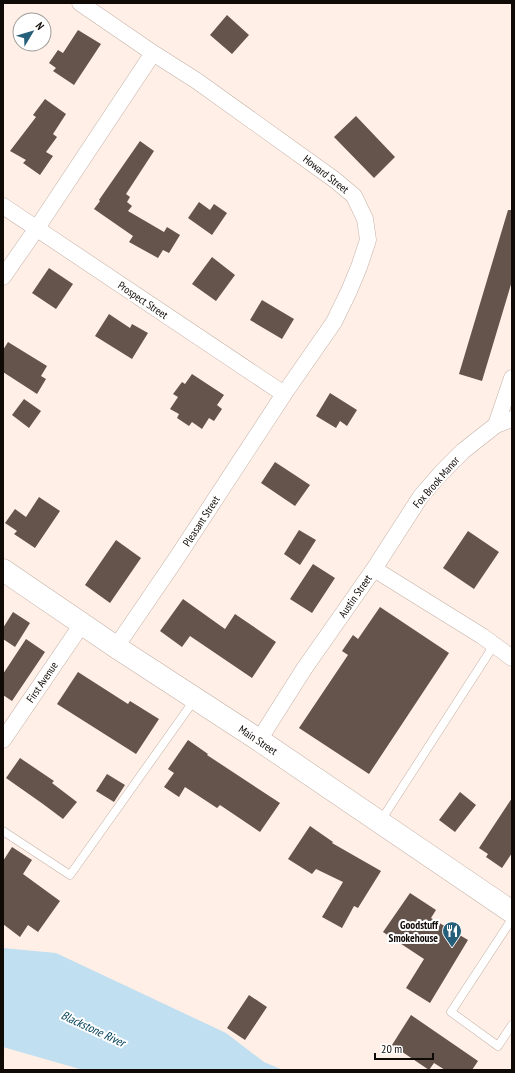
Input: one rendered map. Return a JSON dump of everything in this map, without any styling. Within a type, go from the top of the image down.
[{"type":"main road","name":"Main Street","points":[[3,570],[116,647],[196,698],[512,912]]},
{"type":"street","name":"Howard Street","points":[[80,3],[197,81],[335,180],[354,196],[365,219],[368,240],[359,267],[334,322],[284,394]]},
{"type":"street","points":[[3,277],[153,53]]},
{"type":"street","name":"Prospect Street","points":[[3,206],[284,394]]},
{"type":"street","points":[[496,425],[512,378]]},
{"type":"street","name":"Pleasant Street","points":[[116,647],[176,559],[284,394]]},
{"type":"street","name":"Fox Brook Manor","points":[[374,569],[421,496],[441,474],[463,451],[496,425],[512,419]]},
{"type":"street","name":"Austin Street","points":[[258,740],[304,669],[374,569],[512,658]]},
{"type":"street","name":"First Avenue","points":[[3,740],[82,624]]},
{"type":"lane","points":[[380,822],[494,645]]},
{"type":"lane","points":[[3,831],[70,874],[196,698]]},
{"type":"lane","points":[[512,919],[451,1012],[498,1046],[512,1025]]},
{"type":"water","name":"Blackstone River","points":[[3,948],[56,953],[226,1033],[264,1062],[283,1070],[83,1070],[3,1047]]},
{"type":"building","points":[[227,15],[249,35],[232,54],[210,35]]},
{"type":"building","points":[[78,30],[101,44],[74,85],[53,71],[56,68],[49,63],[58,50],[63,53]]},
{"type":"building","points":[[45,99],[66,114],[53,134],[57,137],[46,152],[53,156],[40,175],[23,163],[26,160],[10,151],[36,117],[33,115]]},
{"type":"building","points":[[356,116],[395,157],[374,178],[334,137]]},
{"type":"building","points":[[140,141],[154,151],[126,194],[130,197],[127,202],[132,206],[128,211],[164,232],[167,227],[180,235],[169,253],[163,250],[158,258],[129,242],[133,236],[94,209]]},
{"type":"building","points":[[199,202],[210,210],[214,204],[227,213],[212,235],[188,218]]},
{"type":"building","points":[[508,210],[512,210],[512,281],[482,381],[459,374]]},
{"type":"building","points":[[212,257],[235,275],[216,301],[192,284]]},
{"type":"building","points":[[49,268],[73,284],[56,309],[32,293]]},
{"type":"building","points":[[262,300],[294,319],[282,339],[250,320]]},
{"type":"building","points":[[109,314],[130,328],[132,324],[148,333],[132,359],[95,336]]},
{"type":"building","points":[[8,342],[47,366],[41,376],[46,379],[37,394],[3,372],[3,350]]},
{"type":"building","points":[[192,374],[224,395],[217,405],[222,409],[214,421],[209,418],[202,429],[192,422],[189,426],[177,418],[179,414],[170,409],[178,397],[173,394],[182,382],[185,384]]},
{"type":"building","points":[[330,393],[357,410],[347,426],[340,421],[336,428],[316,416]]},
{"type":"building","points":[[24,399],[41,411],[29,428],[12,415]]},
{"type":"building","points":[[275,462],[310,485],[295,506],[261,483]]},
{"type":"building","points":[[39,497],[60,511],[35,548],[14,534],[17,531],[5,523],[15,509],[26,517]]},
{"type":"building","points":[[299,530],[316,540],[300,565],[284,554]]},
{"type":"building","points":[[468,531],[499,552],[474,589],[443,568]]},
{"type":"building","points":[[116,540],[141,558],[110,603],[85,585]]},
{"type":"building","points":[[313,564],[335,578],[312,613],[290,599]]},
{"type":"building","points":[[183,599],[225,629],[235,614],[276,642],[252,678],[190,636],[182,647],[160,631]]},
{"type":"building","points":[[380,607],[449,653],[369,774],[299,728],[348,655],[342,651],[353,635],[358,639]]},
{"type":"building","points":[[13,612],[30,623],[15,647],[3,639],[3,628]]},
{"type":"building","points":[[26,639],[45,652],[12,701],[3,695],[3,674]]},
{"type":"building","points":[[78,672],[128,704],[130,701],[159,719],[136,754],[57,704]]},
{"type":"building","points":[[188,740],[208,754],[207,755],[280,803],[260,832],[220,805],[217,808],[185,787],[179,797],[164,787],[174,773],[168,769]]},
{"type":"building","points":[[20,758],[54,781],[52,783],[77,802],[63,819],[6,778]]},
{"type":"building","points":[[107,774],[125,785],[114,802],[96,791]]},
{"type":"building","points":[[460,792],[476,805],[455,832],[439,820]]},
{"type":"building","points":[[512,798],[512,853],[502,868],[486,857],[488,854],[479,848]]},
{"type":"building","points":[[310,826],[333,842],[332,843],[381,871],[358,908],[354,906],[342,928],[322,917],[343,882],[316,869],[312,874],[288,859]]},
{"type":"building","points":[[12,847],[32,860],[23,874],[60,901],[38,932],[28,925],[20,937],[3,924],[3,861]]},
{"type":"building","points":[[410,893],[436,910],[431,918],[468,940],[430,1003],[406,988],[424,959],[383,932]]},
{"type":"building","points":[[249,995],[267,1007],[245,1040],[227,1028]]},
{"type":"building","points":[[411,1015],[478,1061],[472,1070],[445,1070],[434,1063],[429,1070],[392,1045]]},
{"type":"place","name":"Goodstuff Smokehouse","points":[[452,948]]}]
